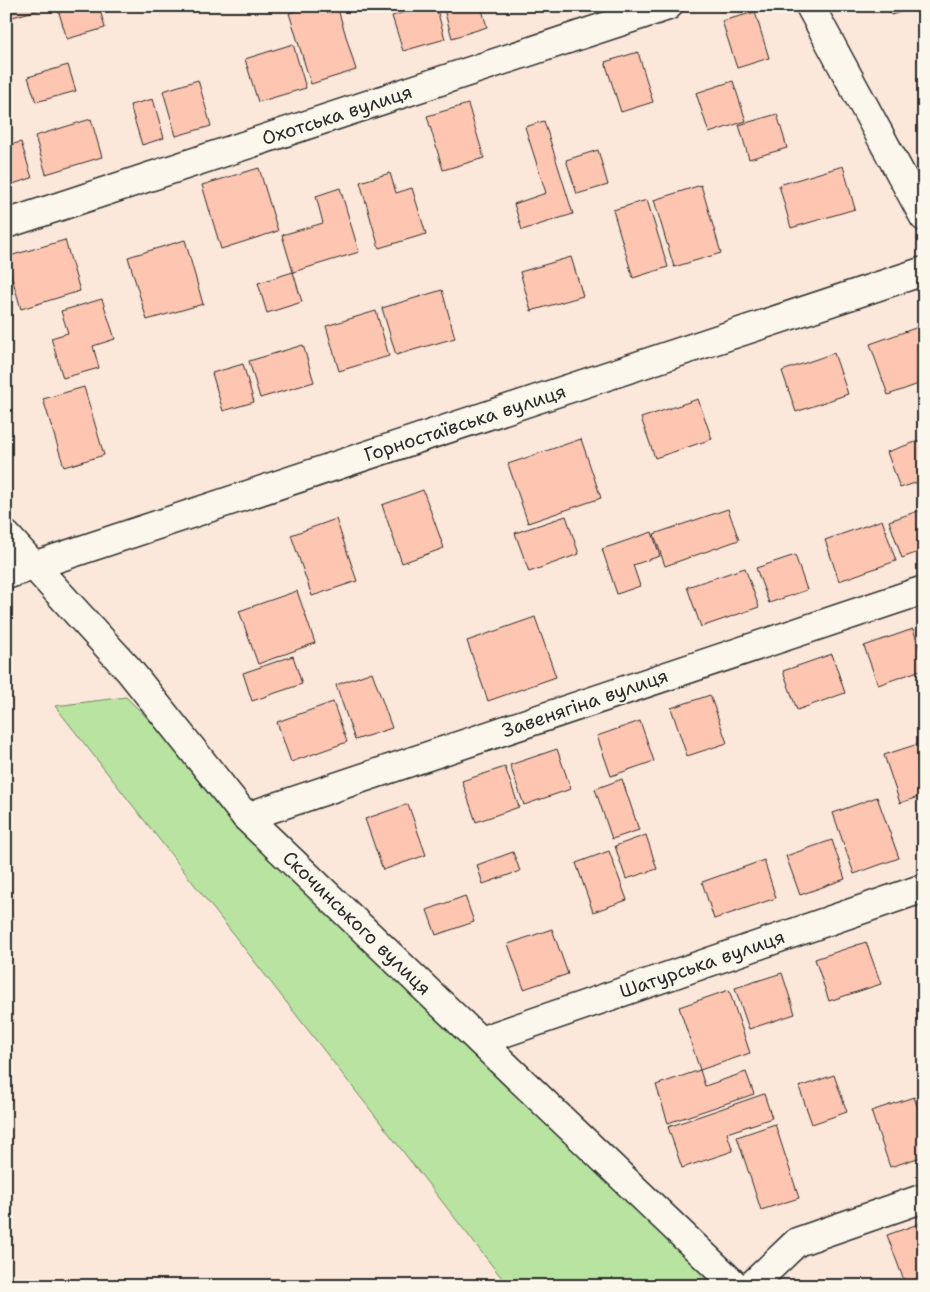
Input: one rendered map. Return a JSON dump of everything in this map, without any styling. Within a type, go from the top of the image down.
[{"type":"street","name":"Охотська вулиця","points":[[6,224],[668,6]]},
{"type":"street","points":[[810,6],[924,218]]},
{"type":"street","name":"Горностаївська вулиця","points":[[6,575],[924,271]]},
{"type":"street","name":"Скочинського вулиця","points":[[6,535],[130,670],[246,817],[736,1286]]},
{"type":"street","name":"Завенягіна вулиця","points":[[246,817],[924,590]]},
{"type":"street","name":"Шатурська вулиця","points":[[480,1041],[924,888]]},
{"type":"street","points":[[751,1286],[797,1242],[924,1198]]},
{"type":"green space","points":[[126,697],[719,1286],[508,1286],[55,706]]},
{"type":"building","points":[[6,6],[45,6],[45,8],[9,18]]},
{"type":"building","points":[[57,6],[99,6],[105,28],[67,39]]},
{"type":"building","points":[[313,6],[337,6],[356,70],[311,84],[289,13]]},
{"type":"building","points":[[425,6],[436,6],[445,39],[403,51],[392,16]]},
{"type":"building","points":[[443,6],[481,6],[487,27],[452,38]]},
{"type":"building","points":[[889,6],[921,6],[891,15]]},
{"type":"building","points":[[755,12],[769,58],[737,68],[722,21]]},
{"type":"building","points":[[293,44],[306,88],[258,102],[245,59]]},
{"type":"building","points":[[638,52],[653,102],[621,112],[605,62]]},
{"type":"building","points":[[68,65],[76,91],[36,102],[28,77]]},
{"type":"building","points":[[198,80],[211,126],[176,136],[163,91]]},
{"type":"building","points":[[733,81],[746,121],[709,133],[696,93]]},
{"type":"building","points":[[153,99],[164,138],[142,145],[130,105]]},
{"type":"building","points":[[468,104],[484,158],[443,170],[427,116]]},
{"type":"building","points":[[777,114],[787,148],[749,159],[739,125]]},
{"type":"building","points":[[91,119],[102,157],[46,174],[35,136]]},
{"type":"building","points":[[544,121],[573,214],[522,230],[514,204],[546,193],[525,127]]},
{"type":"building","points":[[21,142],[32,178],[6,186],[6,146]]},
{"type":"building","points":[[598,150],[608,185],[577,194],[566,160]]},
{"type":"building","points":[[843,166],[855,209],[791,228],[779,185]]},
{"type":"building","points":[[259,168],[278,231],[221,249],[202,185]]},
{"type":"building","points":[[390,173],[396,193],[412,188],[426,234],[379,248],[360,182]]},
{"type":"building","points":[[701,185],[721,253],[674,267],[654,200]]},
{"type":"building","points":[[340,188],[359,252],[293,272],[282,235],[323,223],[316,196]]},
{"type":"building","points":[[647,200],[668,267],[633,278],[613,210]]},
{"type":"building","points":[[65,240],[80,291],[21,309],[6,257]]},
{"type":"building","points":[[185,240],[203,304],[147,320],[128,257]]},
{"type":"building","points":[[571,257],[583,296],[531,311],[520,272]]},
{"type":"building","points":[[293,272],[302,302],[267,313],[258,283]]},
{"type":"building","points":[[442,290],[455,338],[396,355],[382,308]]},
{"type":"building","points":[[102,299],[115,339],[93,346],[99,368],[63,378],[51,338],[68,333],[61,311]]},
{"type":"building","points":[[376,311],[389,356],[339,371],[326,326]]},
{"type":"building","points":[[924,325],[924,382],[888,395],[870,344]]},
{"type":"building","points":[[303,345],[314,382],[260,398],[249,361]]},
{"type":"building","points":[[834,353],[848,394],[796,412],[782,371]]},
{"type":"building","points":[[243,364],[254,402],[223,411],[212,373]]},
{"type":"building","points":[[84,387],[104,455],[64,467],[43,399]]},
{"type":"building","points":[[698,399],[712,439],[655,458],[641,418]]},
{"type":"building","points":[[581,439],[601,498],[528,523],[508,464]]},
{"type":"building","points":[[924,439],[924,480],[900,488],[887,452]]},
{"type":"building","points":[[423,490],[444,548],[402,563],[382,505]]},
{"type":"building","points":[[728,509],[739,540],[665,566],[654,534]]},
{"type":"building","points":[[924,509],[924,550],[902,558],[889,521]]},
{"type":"building","points":[[566,516],[579,554],[529,572],[515,533]]},
{"type":"building","points":[[336,519],[357,581],[312,596],[291,535]]},
{"type":"building","points":[[882,520],[896,561],[839,581],[825,540]]},
{"type":"building","points":[[652,532],[660,556],[633,565],[640,586],[617,594],[602,549]]},
{"type":"building","points":[[795,555],[807,590],[769,603],[756,568]]},
{"type":"building","points":[[745,568],[759,607],[701,627],[687,587]]},
{"type":"building","points":[[297,591],[315,643],[258,664],[239,611]]},
{"type":"building","points":[[535,617],[556,677],[488,701],[467,641]]},
{"type":"building","points":[[913,629],[924,660],[924,669],[878,685],[864,646]]},
{"type":"building","points":[[832,654],[845,693],[797,710],[783,671]]},
{"type":"building","points":[[293,656],[302,684],[252,701],[243,673]]},
{"type":"building","points":[[372,672],[392,728],[355,740],[336,685]]},
{"type":"building","points":[[710,695],[727,743],[687,756],[671,708]]},
{"type":"building","points":[[333,702],[347,742],[291,762],[277,722]]},
{"type":"building","points":[[640,721],[654,761],[611,776],[597,736]]},
{"type":"building","points":[[924,742],[924,795],[900,803],[884,755]]},
{"type":"building","points":[[557,749],[571,789],[524,805],[510,765]]},
{"type":"building","points":[[505,767],[519,807],[476,822],[462,781]]},
{"type":"building","points":[[622,779],[639,830],[612,839],[595,789]]},
{"type":"building","points":[[877,797],[899,858],[854,874],[833,813]]},
{"type":"building","points":[[408,804],[426,855],[383,870],[365,819]]},
{"type":"building","points":[[646,835],[657,869],[626,879],[615,846]]},
{"type":"building","points":[[832,840],[845,879],[800,895],[786,856]]},
{"type":"building","points":[[609,851],[627,900],[593,912],[576,863]]},
{"type":"building","points":[[513,852],[520,871],[483,884],[477,865]]},
{"type":"building","points":[[764,860],[776,898],[714,919],[702,882]]},
{"type":"building","points":[[465,896],[474,922],[436,935],[427,910]]},
{"type":"building","points":[[552,929],[568,974],[524,989],[508,944]]},
{"type":"building","points":[[866,942],[881,984],[829,1001],[815,959]]},
{"type":"building","points":[[782,973],[795,1014],[749,1029],[735,988]]},
{"type":"building","points":[[729,990],[750,1053],[700,1070],[679,1007]]},
{"type":"building","points":[[700,1070],[705,1086],[746,1072],[754,1094],[668,1123],[656,1085]]},
{"type":"building","points":[[834,1075],[847,1112],[812,1124],[799,1087]]},
{"type":"building","points":[[764,1094],[772,1118],[727,1133],[733,1151],[682,1168],[668,1127]]},
{"type":"building","points":[[914,1097],[924,1125],[924,1156],[890,1167],[871,1111]]},
{"type":"building","points":[[775,1124],[799,1198],[761,1210],[737,1137]]},
{"type":"building","points":[[924,1222],[924,1286],[906,1286],[887,1235]]}]
